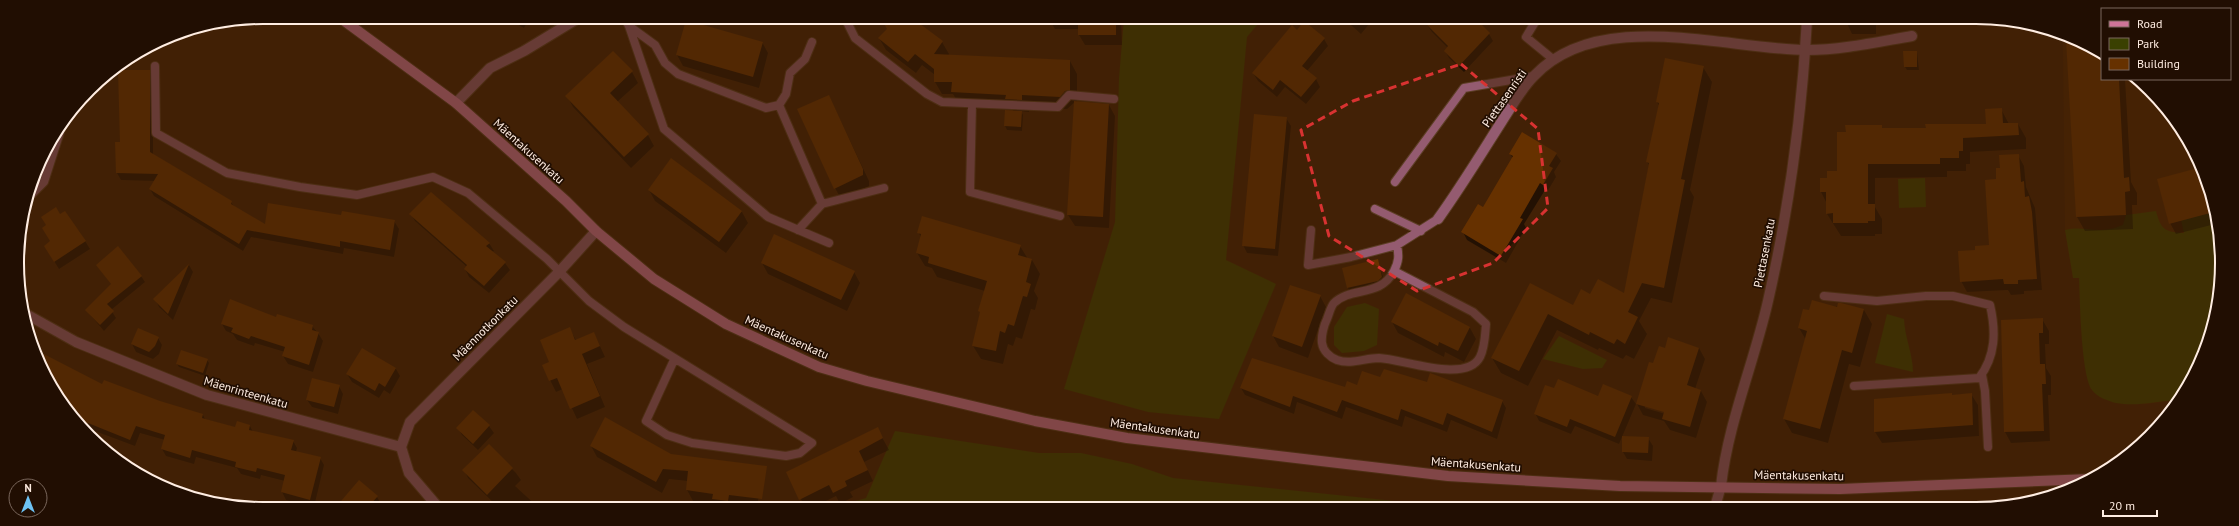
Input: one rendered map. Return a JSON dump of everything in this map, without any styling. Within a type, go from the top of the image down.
[{"type":"main road","name":"Mäentakusenkatu","points":[[349,24],[456,103],[566,201],[596,231],[654,279],[698,308],[726,324],[819,367],[924,395],[1035,421],[1127,438],[1448,476],[1620,486],[1721,486],[1840,490],[2076,480]]},
{"type":"street","points":[[456,103],[490,68],[524,51],[568,24]]},
{"type":"street","name":"Piettasenkatu","points":[[1716,502],[1721,486],[1723,464],[1731,431],[1756,349],[1775,270],[1796,145],[1807,24]]},
{"type":"street","name":"Piettasenristi","points":[[1438,220],[1521,92],[1534,76],[1554,60],[1585,45],[1608,39],[1643,37],[1714,40],[1763,48],[1820,50],[1912,36]]},
{"type":"street","name":"Mäennotkonkatu","points":[[401,448],[410,422],[559,272],[596,231]]},
{"type":"street","name":"Mäenrinteenkatu","points":[[30,316],[76,342],[207,395],[401,448]]},
{"type":"street","points":[[401,448],[408,473],[434,502]]},
{"type":"lane","points":[[848,24],[855,38],[927,94],[942,102],[1058,107],[1069,95],[1114,99]]},
{"type":"lane","points":[[1534,24],[1526,37],[1554,60]]},
{"type":"lane","points":[[629,26],[655,45],[665,63],[678,74],[766,108],[779,105],[786,94],[790,73],[805,59],[812,42]]},
{"type":"lane","points":[[629,26],[664,130],[768,217],[828,244]]},
{"type":"lane","points":[[155,66],[156,133],[227,173],[300,187],[358,195],[433,177],[468,193],[559,272],[589,301],[624,328],[674,360],[812,443],[800,453],[786,456],[692,443],[667,435],[646,421],[674,360]]},
{"type":"lane","points":[[1395,182],[1464,88],[1534,76]]},
{"type":"lane","points":[[972,104],[970,192],[1060,216]]},
{"type":"lane","points":[[779,105],[822,204]]},
{"type":"lane","points":[[36,190],[44,182],[57,141]]},
{"type":"lane","points":[[798,230],[822,204],[884,188]]},
{"type":"lane","points":[[1375,209],[1421,231]]},
{"type":"lane","points":[[1311,230],[1308,265],[1352,257],[1397,245],[1438,220]]},
{"type":"lane","points":[[1394,271],[1474,312],[1486,324],[1485,341],[1480,358],[1470,367],[1454,371],[1379,358],[1359,361],[1339,360],[1327,355],[1322,343],[1324,324],[1334,303],[1348,296],[1377,288],[1389,280],[1399,259],[1397,245]]},
{"type":"lane","points":[[1824,296],[1877,301],[1926,296],[1953,296],[1990,305],[1994,334],[1988,366],[1978,378],[1854,386]]},
{"type":"lane","points":[[1982,375],[1985,391],[1988,447]]},
{"type":"highlighted area","points":[[1461,64],[1538,129],[1548,208],[1493,263],[1417,291],[1329,236],[1301,130],[1353,101]]},
{"type":"shaded area","points":[[2063,41],[2101,59],[2101,80],[2130,80],[2156,105],[2175,130],[2190,157],[2207,201],[2213,232],[2214,247],[2215,263],[2213,294],[2207,325],[2197,354],[2171,401],[2146,404],[2116,403],[2100,397],[2092,390],[2087,377],[2081,329],[2079,278],[2073,278],[2065,230]]},
{"type":"green space","points":[[1124,24],[1258,24],[1247,37],[1226,260],[1276,284],[1219,419],[1148,412],[1064,389],[1115,222],[1119,78]]},
{"type":"green space","points":[[1925,178],[1926,207],[1899,208],[1898,179]]},
{"type":"green space","points":[[2156,211],[2162,226],[2165,229],[2172,232],[2184,233],[2181,220],[2209,213],[2213,232],[2215,263],[2213,289],[2211,290],[2213,296],[2207,325],[2190,369],[2172,401],[2139,404],[2116,403],[2097,395],[2092,390],[2088,382],[2083,354],[2079,278],[2073,278],[2065,230],[2106,230],[2123,225],[2126,215]]},
{"type":"green space","points":[[1365,303],[1379,309],[1377,345],[1364,351],[1342,353],[1334,345],[1334,327],[1347,307]]},
{"type":"green space","points":[[1887,314],[1904,319],[1913,372],[1875,363]]},
{"type":"green space","points":[[1559,336],[1607,360],[1602,368],[1583,369],[1543,359]]},
{"type":"green space","points":[[895,431],[1039,453],[1081,453],[1132,464],[1173,478],[1404,502],[852,502],[866,498]]},
{"type":"building","points":[[685,24],[700,24],[763,42],[753,77],[676,55]]},
{"type":"building","points":[[884,24],[920,24],[943,41],[934,54],[1070,60],[1070,90],[1065,91],[1060,97],[1022,95],[1022,100],[1005,99],[1006,95],[951,92],[952,82],[934,82],[934,69],[915,54],[908,62],[878,38],[887,29]]},
{"type":"building","points":[[1078,24],[1116,24],[1116,35],[1078,35]]},
{"type":"building","points":[[1302,24],[1308,24],[1325,38],[1302,66],[1317,78],[1301,97],[1280,80],[1273,90],[1252,73],[1292,25],[1297,30]]},
{"type":"building","points":[[1426,24],[1481,24],[1490,33],[1459,66],[1444,51],[1448,46]]},
{"type":"building","points":[[2066,42],[2101,59],[2101,80],[2119,80],[2124,178],[2129,177],[2130,191],[2125,192],[2126,215],[2076,217]]},
{"type":"building","points":[[613,51],[633,71],[610,93],[649,134],[624,157],[565,96]]},
{"type":"building","points":[[1903,51],[1917,51],[1917,67],[1904,67]]},
{"type":"building","points":[[1665,58],[1704,66],[1681,179],[1685,180],[1664,288],[1642,283],[1628,312],[1638,317],[1625,344],[1617,339],[1614,344],[1590,332],[1589,335],[1548,314],[1519,371],[1491,358],[1530,283],[1573,305],[1581,289],[1590,294],[1598,279],[1624,293],[1649,163],[1646,162],[1659,103],[1656,102]]},
{"type":"building","points":[[122,70],[150,70],[150,152],[232,201],[231,204],[265,224],[268,203],[341,215],[342,211],[395,220],[390,250],[340,241],[340,247],[247,230],[239,244],[149,189],[158,174],[116,173],[115,142],[120,142],[118,73]]},
{"type":"building","points":[[829,95],[863,169],[863,175],[834,189],[797,109]]},
{"type":"building","points":[[1074,101],[1109,104],[1103,217],[1067,215]]},
{"type":"building","points":[[2002,108],[2003,123],[2018,123],[2019,135],[1963,138],[1963,151],[1959,151],[1959,158],[1940,158],[1940,164],[1868,164],[1868,204],[1875,204],[1875,221],[1868,221],[1868,223],[1833,223],[1833,213],[1826,214],[1826,192],[1820,192],[1820,178],[1827,178],[1827,171],[1837,171],[1837,132],[1846,132],[1845,125],[1882,125],[1882,128],[1926,128],[1925,124],[1986,124],[1985,109]]},
{"type":"building","points":[[1005,110],[1022,111],[1021,127],[1004,126]]},
{"type":"building","points":[[1254,114],[1287,117],[1275,249],[1242,246]]},
{"type":"building","points":[[1522,132],[1557,153],[1549,166],[1553,168],[1543,185],[1540,183],[1520,218],[1523,219],[1501,256],[1461,232],[1478,204],[1483,207],[1513,156],[1509,154]]},
{"type":"building","points":[[2019,154],[2021,182],[2024,181],[2025,197],[2029,196],[2032,212],[2037,279],[2018,280],[2018,284],[2004,284],[2003,279],[1960,282],[1958,251],[1975,250],[1975,246],[1989,245],[1985,180],[1996,179],[1996,168],[2000,168],[1999,155]]},
{"type":"building","points":[[671,158],[742,211],[719,242],[648,190]]},
{"type":"building","points":[[2195,169],[2207,201],[2209,213],[2169,224],[2157,179]]},
{"type":"building","points":[[431,192],[490,243],[486,246],[506,262],[484,286],[464,269],[467,265],[409,214]]},
{"type":"building","points":[[56,207],[60,214],[65,211],[86,241],[54,262],[44,246],[50,241],[42,228],[46,225],[41,217]]},
{"type":"building","points":[[922,216],[1021,245],[1018,255],[1032,259],[1026,282],[1031,284],[1027,297],[1023,296],[1014,326],[1008,324],[1005,333],[1000,331],[996,351],[972,346],[980,312],[978,311],[987,281],[928,263],[929,257],[916,253],[921,234],[917,233]]},
{"type":"building","points":[[774,234],[855,271],[841,300],[761,263]]},
{"type":"building","points":[[118,246],[142,276],[107,304],[114,311],[100,325],[85,310],[111,284],[96,265]]},
{"type":"building","points":[[1378,259],[1382,277],[1378,281],[1347,288],[1342,268]]},
{"type":"building","points":[[189,264],[168,314],[153,299]]},
{"type":"building","points":[[1290,285],[1321,295],[1302,347],[1272,336]]},
{"type":"building","points":[[1406,293],[1470,327],[1458,351],[1439,342],[1438,346],[1391,322]]},
{"type":"building","points":[[230,299],[276,317],[277,314],[313,325],[312,330],[319,332],[309,365],[282,356],[285,347],[251,336],[249,339],[231,332],[233,328],[221,324]]},
{"type":"building","points":[[1812,300],[1837,307],[1838,303],[1841,303],[1864,309],[1852,353],[1842,350],[1820,429],[1783,419],[1807,331],[1798,328],[1803,309],[1809,310]]},
{"type":"building","points":[[2043,318],[2043,333],[2039,333],[2040,364],[2045,364],[2046,384],[2042,384],[2044,431],[2004,432],[2001,320]]},
{"type":"building","points":[[570,327],[575,340],[594,332],[600,346],[582,354],[600,396],[570,409],[557,378],[549,381],[542,365],[549,362],[540,340]]},
{"type":"building","points":[[138,328],[159,337],[155,346],[149,352],[131,344]]},
{"type":"building","points":[[1668,337],[1699,348],[1687,385],[1701,390],[1690,427],[1662,419],[1664,412],[1636,404],[1649,362],[1653,363],[1659,346],[1665,348]]},
{"type":"building","points":[[362,348],[396,368],[385,387],[379,383],[375,391],[346,374]]},
{"type":"building","points":[[181,350],[208,359],[203,373],[176,364]]},
{"type":"building","points":[[42,353],[102,384],[104,380],[160,401],[203,414],[202,418],[235,427],[237,421],[250,425],[249,430],[294,440],[291,450],[321,457],[310,500],[281,492],[285,475],[257,468],[256,472],[235,467],[236,462],[192,450],[190,458],[161,449],[165,435],[136,426],[130,440],[88,423],[87,425],[83,421],[64,396]]},
{"type":"building","points":[[1252,358],[1345,387],[1347,381],[1357,385],[1362,371],[1380,377],[1384,369],[1427,382],[1430,373],[1503,400],[1492,432],[1447,413],[1443,425],[1401,409],[1398,420],[1342,400],[1337,412],[1293,396],[1290,407],[1240,388]]},
{"type":"building","points":[[312,378],[340,385],[334,407],[306,400]]},
{"type":"building","points":[[1558,379],[1598,396],[1603,384],[1632,396],[1615,437],[1570,419],[1567,427],[1534,414],[1545,385],[1554,388]]},
{"type":"building","points":[[1952,393],[1952,395],[1972,393],[1973,425],[1874,432],[1874,399]]},
{"type":"building","points":[[473,410],[490,425],[473,444],[456,428]]},
{"type":"building","points":[[605,417],[671,454],[767,466],[762,499],[729,495],[728,501],[712,499],[713,494],[686,490],[688,471],[663,469],[656,482],[590,446]]},
{"type":"building","points":[[878,427],[883,438],[859,451],[868,470],[845,481],[847,486],[833,493],[829,485],[799,500],[786,472]]},
{"type":"building","points":[[1622,436],[1649,437],[1648,453],[1622,452]]},
{"type":"building","points":[[489,444],[513,468],[487,495],[462,470]]},
{"type":"building","points":[[359,480],[378,496],[373,502],[340,502]]}]
